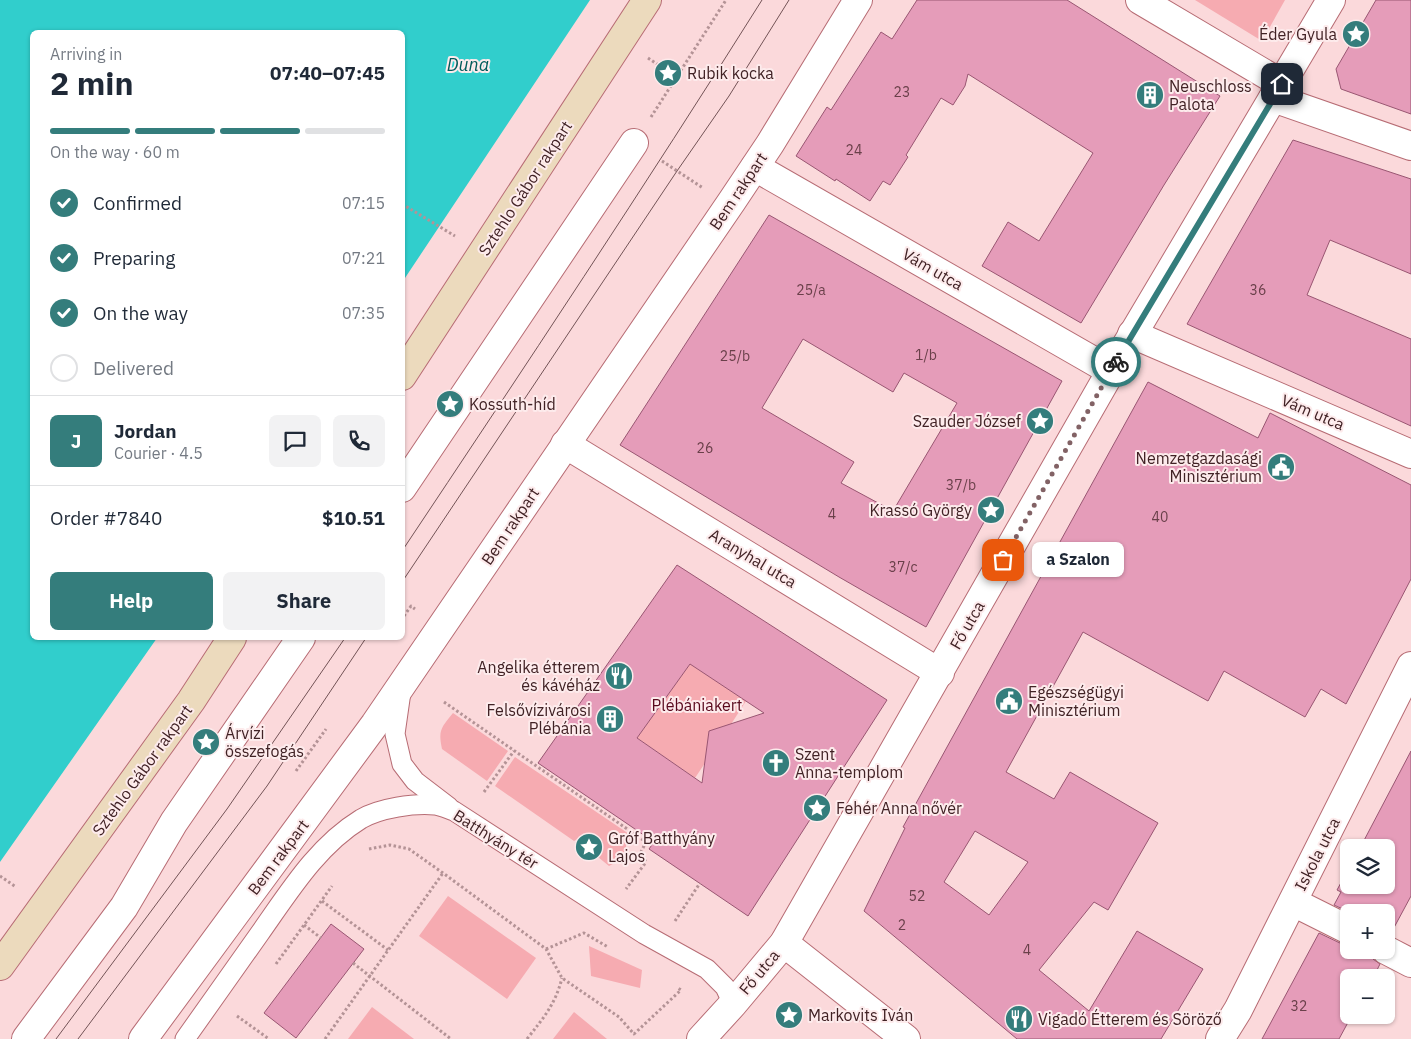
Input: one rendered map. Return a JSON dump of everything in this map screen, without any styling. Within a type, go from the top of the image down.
[{"type":"main road","name":"Sztehlo Gábor rakpart","points":[[405,371],[647,0]]},
{"type":"main road","name":"Sztehlo Gábor rakpart","points":[[0,966],[191,701],[231,640]]},
{"type":"street","name":"Bem rakpart","points":[[143,1039],[403,684],[755,167],[858,0]]},
{"type":"street","points":[[1140,0],[1277,91],[1411,146]]},
{"type":"street","name":"Fő utca","points":[[733,1004],[784,942],[940,673],[1132,334],[1331,0]]},
{"type":"street","points":[[405,484],[634,143]]},
{"type":"street","name":"Vám utca","points":[[755,167],[1111,371]]},
{"type":"street","name":"Vám utca","points":[[1132,334],[1411,454]]},
{"type":"street","name":"Aranyhal utca","points":[[566,444],[940,673]]},
{"type":"street","points":[[26,1039],[124,907],[174,822],[300,640]]},
{"type":"street","name":"Iskola utca","points":[[1220,1039],[1238,1010],[1411,666]]},
{"type":"street","points":[[1293,902],[1340,926]]},
{"type":"street","points":[[784,942],[906,1039]]},
{"type":"street","points":[[1395,955],[1411,964]]},
{"type":"street","points":[[701,1039],[733,1004]]},
{"type":"lane","points":[[403,684],[394,734],[402,764],[415,781],[454,810]]},
{"type":"lane","name":"Batthyány tér","points":[[185,1039],[295,883],[339,835],[362,818],[398,807],[419,805],[437,805],[454,810],[644,934],[707,970],[725,987],[733,1004]]},
{"type":"path","points":[[705,189],[634,143],[726,0]]},
{"type":"path","points":[[662,82],[669,72]]},
{"type":"path","points":[[665,77],[673,82]]},
{"type":"path","points":[[405,206],[459,238]]},
{"type":"path","points":[[444,702],[646,842],[640,852],[646,862],[625,890]]},
{"type":"path","points":[[484,792],[514,751]]},
{"type":"path","points":[[363,852],[390,845],[409,849],[546,949],[562,978],[619,1017],[634,1034],[681,990],[673,985]]},
{"type":"path","points":[[325,1039],[443,873]]},
{"type":"path","points":[[0,876],[17,888]]},
{"type":"path","points":[[271,971],[337,879]]},
{"type":"path","points":[[674,923],[700,883]]},
{"type":"path","points":[[322,901],[388,950]]},
{"type":"path","points":[[304,925],[321,938]]},
{"type":"path","points":[[546,949],[584,933],[616,952]]},
{"type":"path","points":[[353,963],[452,1039]]},
{"type":"path","points":[[527,1039],[551,1008],[562,978]]},
{"type":"path","points":[[232,1024],[237,1016],[270,1039]]},
{"type":"green space","points":[[1195,0],[1285,0],[1262,41]]},
{"type":"green space","name":"Plébániakert","points":[[690,664],[746,701],[726,732],[710,733],[708,740],[715,748],[695,778],[637,738]]},
{"type":"green space","points":[[453,713],[508,751],[487,781],[442,749],[440,737],[442,729]]},
{"type":"green space","points":[[515,757],[632,836],[626,845],[626,857],[609,866],[598,857],[599,847],[590,839],[581,837],[574,841],[495,786]]},
{"type":"green space","points":[[448,896],[536,958],[507,999],[419,936]]},
{"type":"green space","points":[[589,946],[642,970],[640,988],[591,976]]},
{"type":"green space","points":[[372,1007],[414,1039],[348,1039]]},
{"type":"green space","points":[[574,1012],[607,1039],[553,1039]]},
{"type":"water","name":"Duna","points":[[0,0],[590,0],[405,278],[405,30],[30,30],[30,640],[156,640],[0,862]]},
{"type":"building","points":[[917,0],[1067,0],[1220,96],[1081,323],[982,266],[1008,222],[1039,241],[1093,153],[968,74],[965,86],[953,105],[941,98],[890,185],[883,181],[870,201],[796,156],[827,107],[831,110],[881,32],[892,39]]},
{"type":"building","points":[[1376,0],[1411,0],[1411,114],[1341,89],[1336,69]]},
{"type":"building","points":[[1293,140],[1411,179],[1411,274],[1330,240],[1307,295],[1411,339],[1411,426],[1187,324]]},
{"type":"building","points":[[769,215],[1062,381],[926,627],[620,445]],"holes":[[[803,339],[893,392],[904,373],[957,403],[893,511],[841,483],[854,462],[762,408]]]},
{"type":"building","points":[[1148,382],[1258,438],[1270,413],[1411,485],[1411,579],[1346,704],[1321,689],[1305,717],[1224,671],[1208,701],[1083,632],[1006,772],[1054,799],[1070,772],[1158,823],[1108,910],[1094,902],[1039,970],[1089,1011],[1137,931],[1203,969],[1161,1039],[1017,1039],[864,911],[905,828],[903,827]],"holes":[[[975,831],[1028,862],[989,915],[944,882]]]},
{"type":"building","points":[[677,565],[887,700],[748,916],[649,849],[654,842],[538,763]],"holes":[[[690,664],[764,713],[709,731],[702,783],[637,738]]]},
{"type":"building","points":[[1411,751],[1411,896],[1395,926],[1395,904],[1340,904],[1340,908],[1334,905],[1340,894],[1395,894],[1395,839],[1365,839]]},
{"type":"building","points":[[331,924],[364,949],[296,1038],[264,1013]]},
{"type":"building","points":[[1319,933],[1340,943],[1340,959],[1373,959],[1380,964],[1378,969],[1340,969],[1340,1024],[1347,1024],[1339,1039],[1262,1039]]},
{"type":"tram line","points":[[405,546],[629,208],[762,0]]},
{"type":"tram line","points":[[405,578],[729,96],[789,0]]},
{"type":"tram line","points":[[56,1039],[227,809],[344,640]]},
{"type":"tram line","points":[[78,1039],[267,786],[365,640]]},
{"type":"way so far","points":[[1003,560],[1116,362]]},
{"type":"place","name":"Éder Gyula","points":[[1356,34]]},
{"type":"place","name":"Rubik kocka","points":[[668,73]]},
{"type":"place","name":"Neuschloss Palota","points":[[1150,95]]},
{"type":"place","name":"Kossuth-híd","points":[[450,404]]},
{"type":"place","name":"Szauder József","points":[[1040,421]]},
{"type":"place","name":"Nemzetgazdasági Minisztérium","points":[[1281,467]]},
{"type":"place","name":"Krassó György","points":[[991,510]]},
{"type":"place","name":"a Szalon","points":[[1003,560]]},
{"type":"place","name":"Angelika étterem és kávéház","points":[[619,676]]},
{"type":"place","name":"Egészségügyi Minisztérium","points":[[1009,701]]},
{"type":"place","name":"Felsővízivárosi Plébánia","points":[[610,719]]},
{"type":"place","name":"Árvízi összefogás","points":[[206,742]]},
{"type":"place","name":"Szent Anna-templom","points":[[776,763]]},
{"type":"place","name":"Fehér Anna nővér","points":[[817,808]]},
{"type":"place","name":"Gróf Batthyány Lajos","points":[[589,847]]},
{"type":"place","name":"Markovits Iván","points":[[789,1015]]},
{"type":"place","name":"Vigadó Étterem és Söröző","points":[[1019,1019]]},
{"type":"route","points":[[1116,362],[1282,84]]}]
